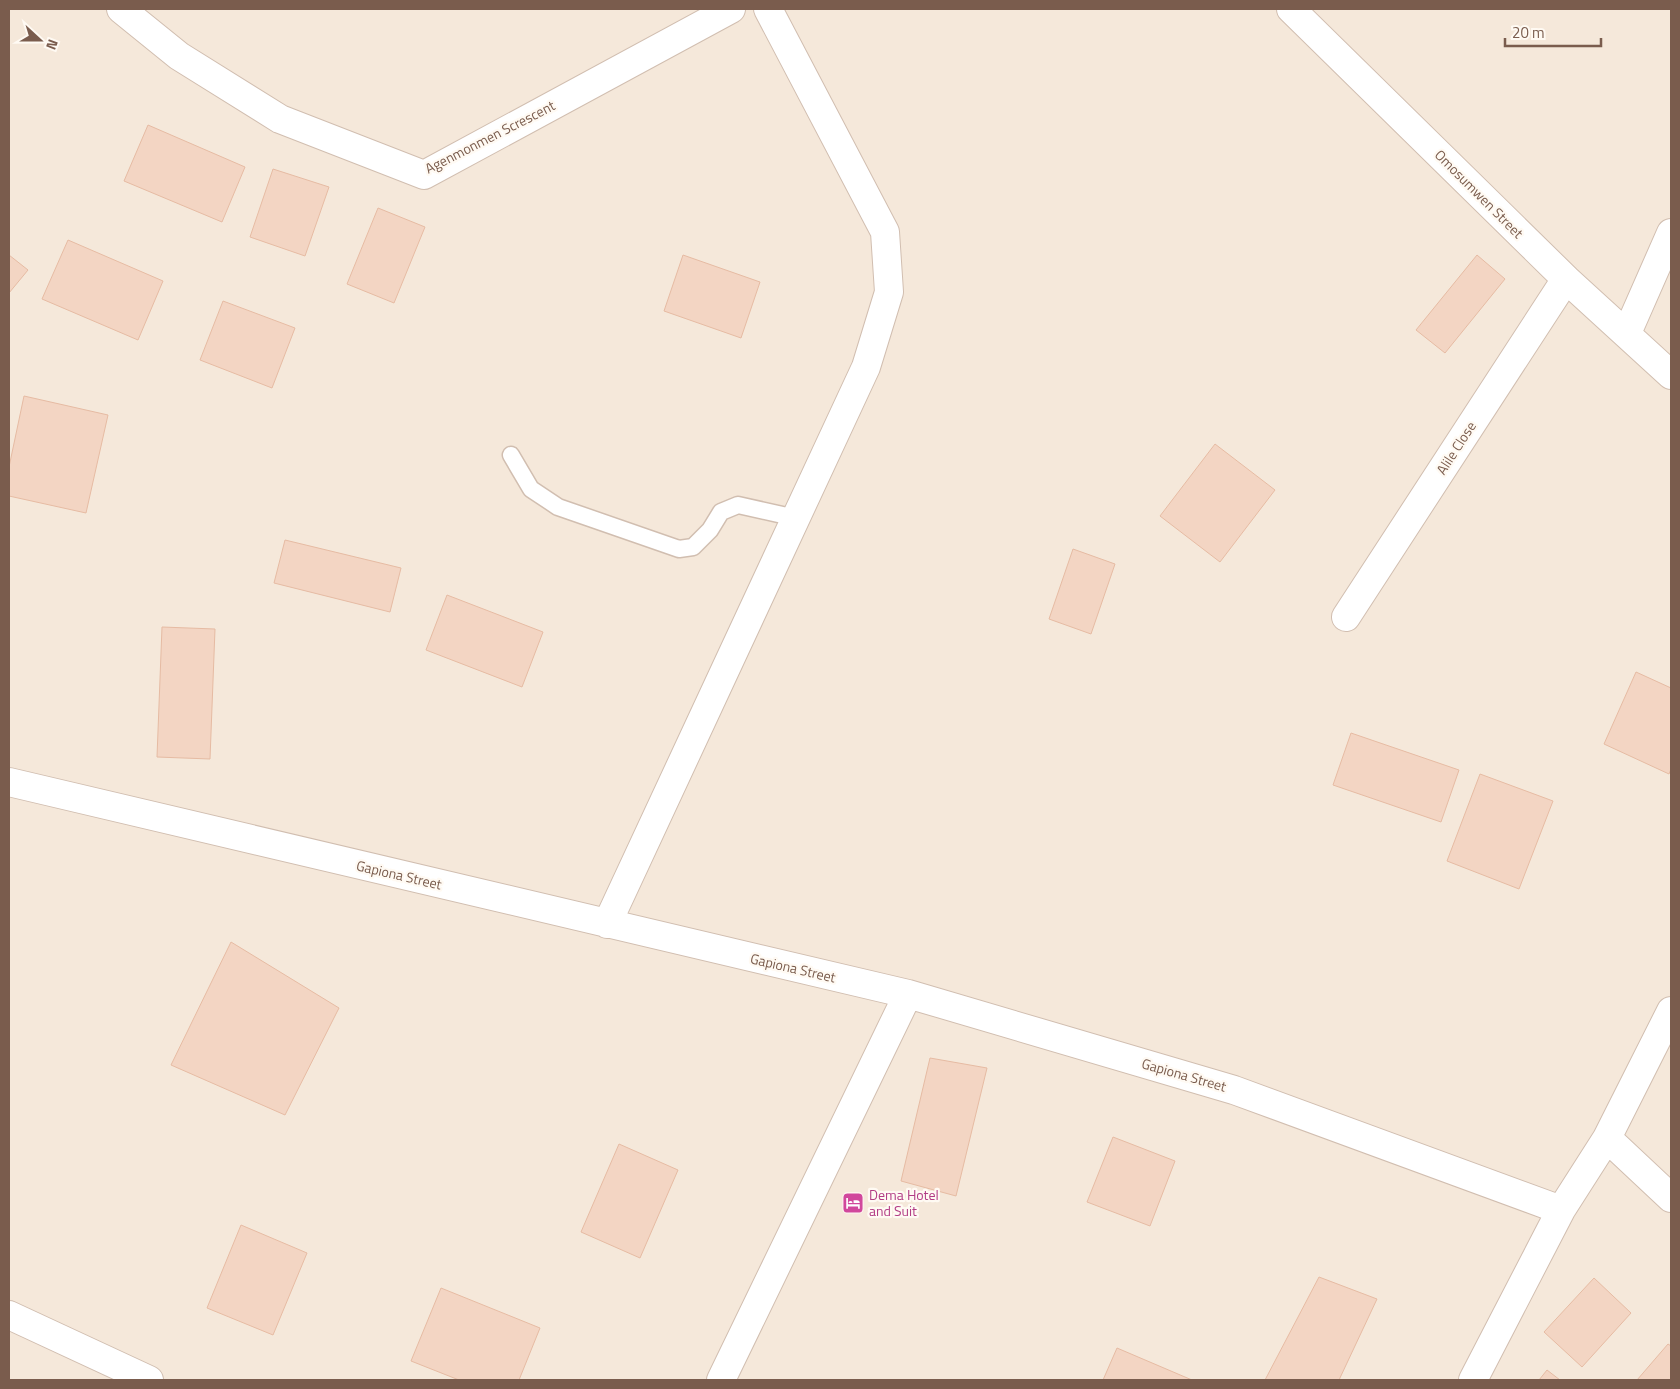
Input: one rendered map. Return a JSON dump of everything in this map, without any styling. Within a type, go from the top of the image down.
[{"type":"street","name":"Agenmonmen Screscent","points":[[121,9],[179,56],[280,119],[424,175],[731,9]]},
{"type":"street","points":[[607,924],[866,367],[889,292],[885,232],[768,9]]},
{"type":"street","name":"Omosumwen Street","points":[[1291,9],[1566,279],[1671,375]]},
{"type":"street","points":[[1627,334],[1671,233]]},
{"type":"street","name":"Alile Close","points":[[1346,617],[1566,279]]},
{"type":"street","name":"Gapiona Street","points":[[9,782],[908,994],[1234,1090],[1561,1210]]},
{"type":"street","points":[[721,1380],[908,994]]},
{"type":"street","points":[[1472,1380],[1561,1210],[1607,1138],[1671,1011]]},
{"type":"street","points":[[1607,1138],[1671,1198]]},
{"type":"street","points":[[9,1315],[149,1380]]},
{"type":"lane","points":[[511,455],[531,489],[558,507],[679,550],[693,547],[710,530],[721,512],[738,505],[796,518]]},
{"type":"shaded area","points":[[9,9],[1671,9],[1671,1380],[9,1380]]},
{"type":"building","points":[[148,125],[245,167],[222,222],[124,181]]},
{"type":"building","points":[[273,169],[329,187],[305,256],[250,237]]},
{"type":"building","points":[[378,208],[425,227],[394,303],[347,284]]},
{"type":"building","points":[[68,240],[163,281],[138,340],[42,299]]},
{"type":"building","points":[[9,255],[28,270],[9,293]]},
{"type":"building","points":[[683,255],[760,282],[741,338],[664,311]]},
{"type":"building","points":[[1477,255],[1505,279],[1445,353],[1416,330]]},
{"type":"building","points":[[223,301],[295,328],[272,388],[200,360]]},
{"type":"building","points":[[24,396],[108,415],[86,513],[9,496],[9,467]]},
{"type":"building","points":[[1215,444],[1275,490],[1220,562],[1160,516]]},
{"type":"building","points":[[285,540],[401,568],[390,612],[274,583]]},
{"type":"building","points":[[1073,549],[1115,564],[1091,634],[1049,619]]},
{"type":"building","points":[[447,595],[543,632],[522,687],[426,650]]},
{"type":"building","points":[[162,627],[215,629],[210,759],[157,757]]},
{"type":"building","points":[[1636,672],[1671,688],[1671,769],[1669,774],[1604,744]]},
{"type":"building","points":[[1351,733],[1459,770],[1441,822],[1333,785]]},
{"type":"building","points":[[1480,774],[1553,801],[1519,889],[1447,861]]},
{"type":"building","points":[[231,942],[339,1008],[285,1115],[171,1065]]},
{"type":"building","points":[[930,1058],[987,1068],[956,1196],[901,1181]]},
{"type":"building","points":[[1113,1137],[1175,1161],[1150,1226],[1087,1202]]},
{"type":"building","points":[[619,1144],[678,1170],[640,1258],[581,1232]]},
{"type":"building","points":[[241,1225],[307,1253],[273,1335],[207,1308]]},
{"type":"building","points":[[1319,1277],[1377,1299],[1339,1380],[1265,1380]]},
{"type":"building","points":[[1594,1278],[1631,1313],[1582,1367],[1544,1332]]},
{"type":"building","points":[[441,1288],[540,1328],[519,1380],[459,1380],[411,1361]]},
{"type":"building","points":[[1668,1344],[1671,1346],[1671,1380],[1637,1380]]},
{"type":"building","points":[[1117,1348],[1192,1380],[1103,1380]]},
{"type":"building","points":[[1547,1370],[1560,1380],[1539,1380]]},
{"type":"place","name":"Dema Hotel and Suit","points":[[853,1203]]}]
